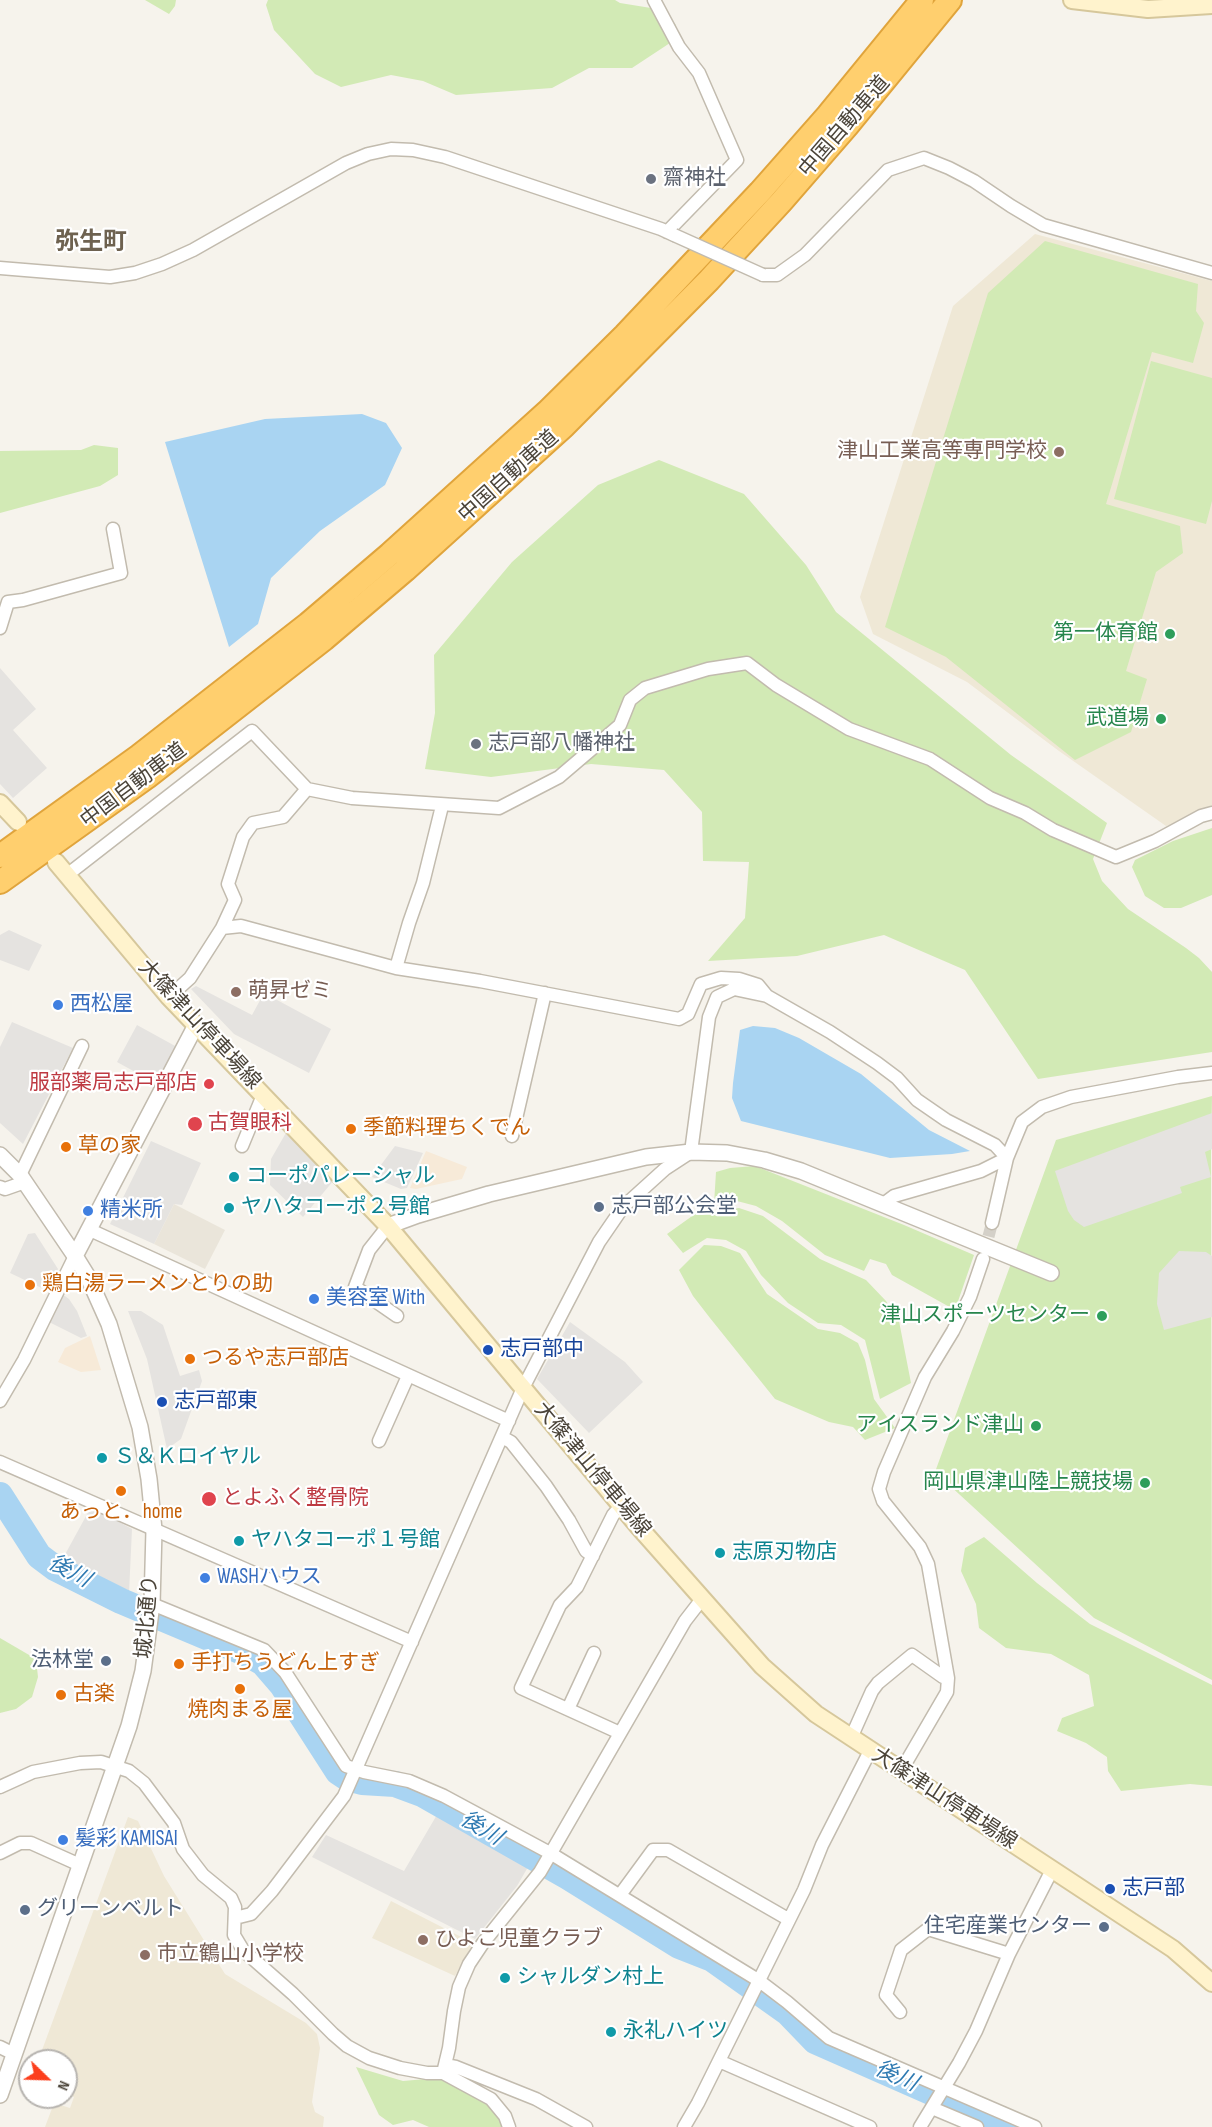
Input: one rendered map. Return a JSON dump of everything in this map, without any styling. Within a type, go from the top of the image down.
[{"type":"highway","name":"中国自動車道","points":[[0,856],[139,756],[308,624],[390,554],[538,420],[625,335],[760,192],[922,0]]},
{"type":"highway","name":"中国自動車道","points":[[0,882],[147,777],[324,639],[432,547],[564,426],[702,288],[781,202],[847,126],[950,0]]},
{"type":"main road","points":[[1072,0],[1148,9],[1212,5]]},
{"type":"main road","points":[[2,808],[18,822]]},
{"type":"main road","name":"大篠津山停車場線","points":[[62,869],[169,997],[388,1226],[621,1506],[762,1666],[816,1714],[1173,1949],[1212,1983]]},
{"type":"street","points":[[654,0],[679,47],[699,73],[737,160],[670,234]]},
{"type":"street","points":[[0,268],[110,277],[135,273],[193,250],[346,164],[368,154],[391,149],[413,150],[445,157],[670,234],[763,275],[777,275],[805,255],[888,170],[924,158],[974,181],[1042,225],[1212,273]]},
{"type":"street","points":[[0,628],[8,602],[121,573],[113,529]]},
{"type":"street","points":[[62,869],[252,731],[307,789],[352,798],[442,806],[499,808],[559,777],[620,725],[630,700],[645,688],[708,669],[747,663],[776,685],[849,729],[930,759],[990,798],[1025,813],[1053,830],[1116,857],[1155,841],[1201,816],[1212,813]]},
{"type":"street","points":[[169,997],[190,978],[222,928],[235,900],[228,884],[243,837],[253,822],[283,817],[307,789]]},
{"type":"street","points":[[396,968],[423,883],[442,806]]},
{"type":"street","points":[[222,928],[241,926],[396,968],[680,1019],[688,1014],[701,984],[721,978],[739,979],[758,985],[767,996]]},
{"type":"street","points":[[235,1918],[251,1914],[272,1891],[344,1796],[523,1388],[599,1242],[623,1207],[665,1170],[691,1152],[709,1017],[717,997],[734,989],[767,996],[830,1032],[877,1063],[897,1078],[917,1100],[946,1120],[995,1145],[1007,1158]]},
{"type":"street","points":[[512,1136],[545,993]]},
{"type":"street","points":[[0,1401],[24,1360],[75,1256],[196,1025]]},
{"type":"street","points":[[0,1186],[5,1189],[22,1179],[82,1046]]},
{"type":"street","points":[[992,1223],[1007,1158],[1023,1122],[1042,1107],[1071,1097],[1212,1072]]},
{"type":"street","points":[[242,1146],[264,1095]]},
{"type":"street","points":[[397,1316],[355,1287],[369,1250],[388,1226],[489,1194],[646,1156],[691,1152],[727,1154],[764,1160],[801,1171],[1051,1273]]},
{"type":"street","name":"城北通り","points":[[0,1155],[22,1179],[75,1256],[88,1277],[110,1324],[140,1427],[149,1479],[154,1530],[149,1628],[143,1671],[129,1726],[0,2095]]},
{"type":"street","points":[[882,1205],[894,1196],[981,1172],[1007,1158]]},
{"type":"street","points":[[90,1230],[509,1421]]},
{"type":"street","points":[[901,1771],[947,1692],[948,1678],[928,1564],[920,1547],[883,1500],[879,1489],[884,1472],[925,1377],[970,1297],[983,1259]]},
{"type":"street","points":[[379,1441],[408,1376]]},
{"type":"street","points":[[502,1437],[511,1442],[546,1486],[586,1551],[593,1556]]},
{"type":"street","points":[[0,1462],[412,1642]]},
{"type":"street","points":[[620,1733],[521,1688],[560,1605],[577,1587],[613,1515],[621,1506]]},
{"type":"street","points":[[444,2069],[453,2011],[469,1964],[540,1872],[686,1621],[702,1599]]},
{"type":"street","points":[[152,1604],[264,1650],[285,1672],[354,1777],[409,1781],[444,1796],[620,1895],[787,2002],[829,2038],[939,2097],[977,2127]]},
{"type":"street","points":[[568,1709],[594,1653]]},
{"type":"street","points":[[851,1738],[872,1690],[912,1655],[943,1677],[948,1678]]},
{"type":"street","points":[[684,2127],[804,1890],[822,1845],[870,1751]]},
{"type":"street","points":[[0,1787],[33,1773],[80,1762],[101,1762],[129,1771],[144,1783],[174,1823],[183,1849],[203,1875],[231,1898],[235,1907],[234,1935],[243,1950],[347,2046],[369,2058],[400,2068],[427,2073],[444,2069],[491,2081],[536,2099],[586,2127]]},
{"type":"street","points":[[0,1853],[20,1842],[30,1843],[80,1865]]},
{"type":"street","points":[[620,1895],[653,1850],[668,1850],[788,1919]]},
{"type":"street","points":[[921,2127],[976,2031],[1009,1954],[1052,1870]]},
{"type":"street","points":[[900,2012],[886,1995],[889,1984],[901,1950],[928,1929],[1009,1954]]},
{"type":"street","points":[[0,2047],[14,2054]]},
{"type":"street","points":[[719,2061],[870,2127]]},
{"type":"street","points":[[444,2069],[491,2099],[505,2116],[509,2127]]},
{"type":"street","points":[[939,2097],[1035,2127]]},
{"type":"shaded area","name":"津山工業高等専門学校","points":[[1035,234],[1212,281],[1212,813],[1166,826],[1059,751],[967,682],[873,634],[860,597],[953,306]]},
{"type":"shaded area","points":[[0,668],[36,709],[13,730],[47,768],[13,798],[0,784]]},
{"type":"shaded area","points":[[9,930],[42,945],[29,971],[0,960],[0,935]]},
{"type":"shaded area","points":[[196,986],[252,1015],[264,993],[331,1029],[309,1073],[234,1034],[191,989]]},
{"type":"shaded area","points":[[12,1022],[73,1048],[23,1144],[0,1123],[0,1047]]},
{"type":"shaded area","points":[[137,1025],[177,1047],[157,1084],[117,1062]]},
{"type":"shaded area","points":[[1212,1113],[1212,1149],[1205,1152],[1211,1177],[1180,1187],[1182,1193],[1084,1227],[1074,1220],[1068,1211],[1055,1171]]},
{"type":"shaded area","points":[[287,1131],[334,1180],[303,1217],[270,1185],[271,1159]]},
{"type":"shaded area","points":[[151,1141],[201,1163],[182,1205],[174,1204],[154,1244],[110,1224]]},
{"type":"shaded area","points":[[395,1146],[423,1153],[407,1188],[401,1189],[372,1177]]},
{"type":"shaded area","points":[[426,1151],[467,1167],[462,1179],[416,1189],[410,1188]]},
{"type":"shaded area","points":[[174,1204],[225,1230],[205,1269],[154,1244]]},
{"type":"shaded area","points":[[35,1233],[58,1269],[48,1291],[10,1273],[28,1234]]},
{"type":"shaded area","points":[[1179,1251],[1206,1252],[1212,1256],[1212,1317],[1164,1330],[1157,1304],[1159,1273]]},
{"type":"shaded area","points":[[62,1294],[69,1299],[77,1311],[87,1336],[81,1338],[49,1322]]},
{"type":"shaded area","points":[[128,1311],[141,1311],[163,1325],[180,1376],[199,1370],[202,1381],[181,1439],[167,1449],[147,1359]]},
{"type":"shaded area","points":[[570,1322],[625,1362],[643,1382],[589,1433],[537,1379]]},
{"type":"shaded area","points":[[90,1336],[101,1370],[81,1372],[58,1362],[65,1348]]},
{"type":"shaded area","points":[[91,1507],[132,1529],[129,1593],[98,1581],[62,1560]]},
{"type":"shaded area","points":[[438,1813],[528,1867],[517,1886],[475,1939],[312,1857],[326,1835],[404,1871]]},
{"type":"shaded area","name":"市立鶴山小学校","points":[[128,1817],[138,1821],[164,1876],[225,1974],[306,2023],[317,2034],[320,2048],[312,2102],[315,2112],[324,2117],[323,2127],[45,2127],[52,2109],[78,2109],[78,2049],[42,2049]]},
{"type":"shaded area","name":"ひよこ児童クラブ","points":[[391,1901],[473,1943],[455,1976],[372,1938]]},
{"type":"green space","points":[[145,0],[176,0],[169,14]]},
{"type":"green space","points":[[268,0],[615,0],[620,3],[651,8],[666,15],[676,25],[673,41],[632,68],[589,68],[552,88],[456,95],[423,81],[391,75],[341,87],[315,74],[274,30],[266,5]]},
{"type":"green space","name":"津山工業高等専門学校","points":[[1045,241],[1198,284],[1196,311],[1204,323],[1193,363],[1152,352],[1106,504],[1180,526],[1183,553],[1156,572],[1126,671],[1147,679],[1131,732],[1075,760],[946,657],[885,627],[988,293]]},
{"type":"green space","points":[[1151,361],[1212,378],[1212,501],[1206,524],[1114,499]]},
{"type":"green space","points":[[94,445],[118,448],[118,475],[100,486],[0,513],[0,451],[81,450]]},
{"type":"green space","points":[[659,460],[744,494],[806,565],[836,612],[1011,755],[1107,823],[1093,859],[1102,881],[1128,909],[1186,948],[1212,972],[1212,1052],[1038,1079],[965,970],[884,935],[797,956],[708,961],[745,918],[749,862],[703,861],[702,812],[664,770],[591,764],[491,777],[425,769],[435,713],[434,655],[512,562],[598,485]]},
{"type":"green space","points":[[1212,828],[1212,895],[1181,908],[1164,908],[1145,896],[1132,867],[1135,860],[1173,841]]},
{"type":"green space","name":"津山スポーツセンター","points":[[1212,1096],[1212,1680],[1094,1618],[935,1472],[1056,1140]]},
{"type":"green space","points":[[755,1166],[974,1255],[955,1310],[892,1275],[886,1264],[870,1259],[864,1271],[825,1255],[782,1221],[756,1206],[737,1201],[714,1204],[716,1172],[730,1168]]},
{"type":"green space","points":[[739,1208],[763,1216],[820,1259],[866,1280],[886,1301],[899,1321],[911,1383],[880,1399],[865,1340],[841,1325],[818,1323],[788,1303],[761,1275],[746,1251],[726,1240],[707,1238],[683,1253],[667,1234],[695,1214]]},
{"type":"green space","points":[[704,1245],[721,1246],[740,1253],[767,1294],[818,1329],[840,1333],[858,1343],[865,1360],[874,1399],[895,1428],[865,1440],[853,1427],[829,1422],[775,1399],[693,1296],[679,1270]]},
{"type":"green space","points":[[984,1537],[1037,1583],[1090,1624],[1212,1685],[1212,1786],[1190,1784],[1121,1791],[1108,1771],[1107,1757],[1086,1743],[1057,1731],[1062,1718],[1094,1706],[1089,1675],[1051,1654],[1006,1648],[979,1628],[976,1604],[961,1571],[965,1548]]},
{"type":"green space","points":[[0,1638],[36,1659],[38,1677],[32,1697],[16,1709],[0,1713]]},
{"type":"green space","points":[[356,2067],[403,2081],[437,2078],[448,2082],[489,2103],[504,2127],[429,2127],[413,2120],[393,2125],[379,2115]]},
{"type":"water","points":[[362,414],[386,423],[402,448],[385,485],[320,531],[271,578],[258,624],[229,647],[165,442],[265,419]]},
{"type":"water","points":[[753,1026],[775,1028],[799,1038],[861,1074],[929,1130],[970,1151],[890,1158],[741,1121],[732,1098],[733,1083],[740,1030]]},
{"type":"waterway","name":"後川","points":[[0,1495],[39,1556],[55,1568],[121,1601],[247,1654],[263,1663],[282,1685],[338,1772],[347,1778],[362,1782],[395,1784],[422,1794],[568,1877],[679,1946],[712,1959],[788,2013],[815,2041],[1010,2127]]},
{"type":"tunnel","points":[[984,1254],[992,1223]]},
{"type":"place","name":"齋神社","points":[[651,179]]},
{"type":"place","name":"津山工業高等専門学校","points":[[1059,452]]},
{"type":"place","name":"第一体育館","points":[[1170,634]]},
{"type":"place","name":"武道場","points":[[1161,719]]},
{"type":"place","name":"志戸部八幡神社","points":[[476,744]]},
{"type":"place","name":"萌昇ゼミ","points":[[236,992]]},
{"type":"place","name":"西松屋","points":[[58,1005]]},
{"type":"place","name":"服部薬局志戸部店","points":[[209,1084]]},
{"type":"place","name":"古賀眼科","points":[[195,1124]]},
{"type":"place","name":"季節料理ちくでん","points":[[351,1129]]},
{"type":"place","name":"草の家","points":[[66,1147]]},
{"type":"place","name":"コーポパレーシャル","points":[[234,1177]]},
{"type":"place","name":"志戸部公会堂","points":[[599,1207]]},
{"type":"place","name":"ヤハタコーポ２号館","points":[[229,1208]]},
{"type":"place","name":"精米所","points":[[88,1211]]},
{"type":"place","name":"鶏白湯ラーメンとりの助","points":[[30,1285]]},
{"type":"place","name":"美容室 With","points":[[314,1299]]},
{"type":"place","name":"津山スポーツセンター","points":[[1102,1316]]},
{"type":"place","name":"志戸部中","points":[[488,1350]]},
{"type":"place","name":"つるや志戸部店","points":[[190,1359]]},
{"type":"place","name":"志戸部東","points":[[162,1402]]},
{"type":"place","name":"アイスランド津山","points":[[1036,1426]]},
{"type":"place","name":"Ｓ＆Ｋロイヤル","points":[[102,1458]]},
{"type":"place","name":"岡山県津山陸上競技場","points":[[1145,1483]]},
{"type":"place","name":"あっと．home","points":[[121,1491]]},
{"type":"place","name":"とよふく整骨院","points":[[209,1499]]},
{"type":"place","name":"ヤハタコーポ１号館","points":[[239,1541]]},
{"type":"place","name":"志原刃物店","points":[[720,1553]]},
{"type":"place","name":"WASHハウス","points":[[205,1578]]},
{"type":"place","name":"法林堂","points":[[106,1661]]},
{"type":"place","name":"手打ちうどん上すぎ","points":[[179,1664]]},
{"type":"place","name":"焼肉まる屋","points":[[240,1689]]},
{"type":"place","name":"古楽","points":[[61,1695]]},
{"type":"place","name":"髪彩 KAMISAl","points":[[63,1840]]},
{"type":"place","name":"志戸部","points":[[1110,1889]]},
{"type":"place","name":"グリーンベルト","points":[[25,1910]]},
{"type":"place","name":"住宅産業センター","points":[[1104,1927]]},
{"type":"place","name":"ひよこ児童クラブ","points":[[423,1940]]},
{"type":"place","name":"市立鶴山小学校","points":[[145,1955]]},
{"type":"place","name":"シャルダン村上","points":[[505,1978]]},
{"type":"place","name":"永礼ハイツ","points":[[611,2032]]},
{"type":"district","name":"弥生町","points":[[91,243]]}]
